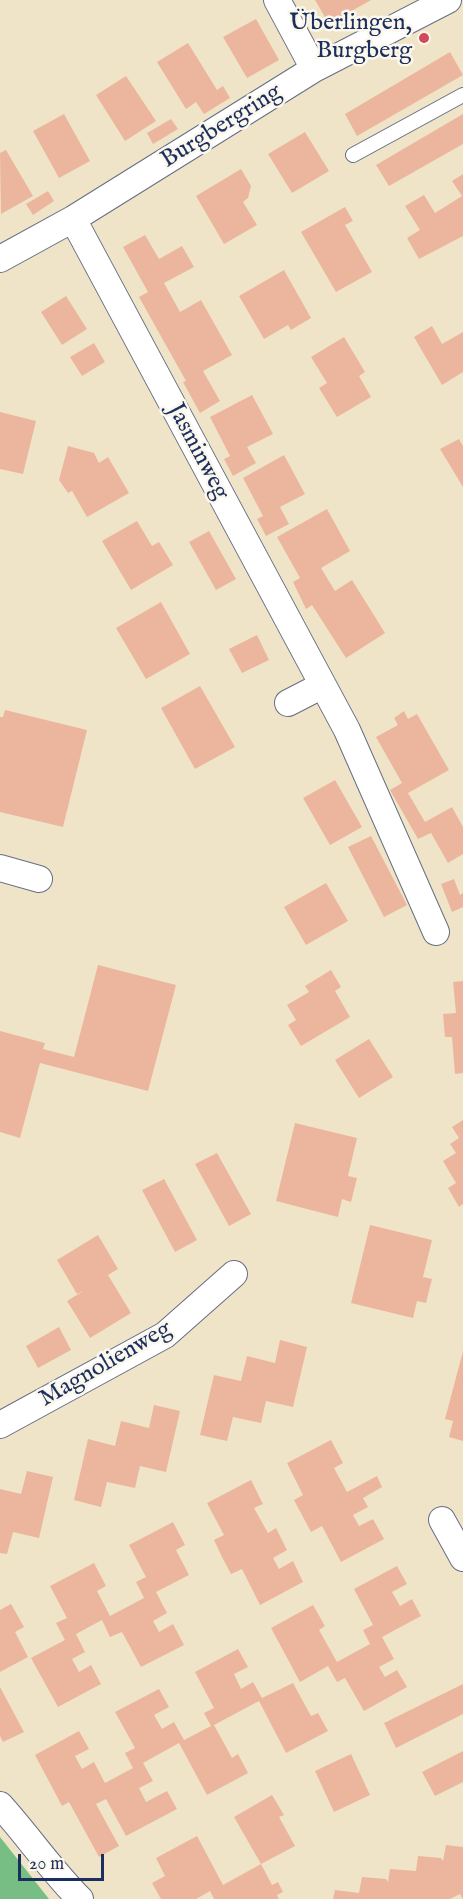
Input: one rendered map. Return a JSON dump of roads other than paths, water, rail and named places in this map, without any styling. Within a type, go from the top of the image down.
[{"type":"street","points":[[278,0],[314,69]]},
{"type":"street","name":"Burgbergring","points":[[0,259],[73,219],[314,69],[448,0]]},
{"type":"street","name":"Jasminweg","points":[[73,219],[321,686],[347,730],[436,932]]},
{"type":"street","points":[[288,703],[321,686]]},
{"type":"street","points":[[0,868],[39,879]]},
{"type":"street","name":"Magnolienweg","points":[[0,1425],[165,1335],[234,1274]]},
{"type":"street","points":[[442,1520],[463,1558]]},
{"type":"street","points":[[0,1805],[25,1832],[62,1881],[80,1899]]},
{"type":"lane","points":[[353,155],[463,95]]},
{"type":"place","name":"Überlingen, Burgberg","points":[[424,38]]}]
